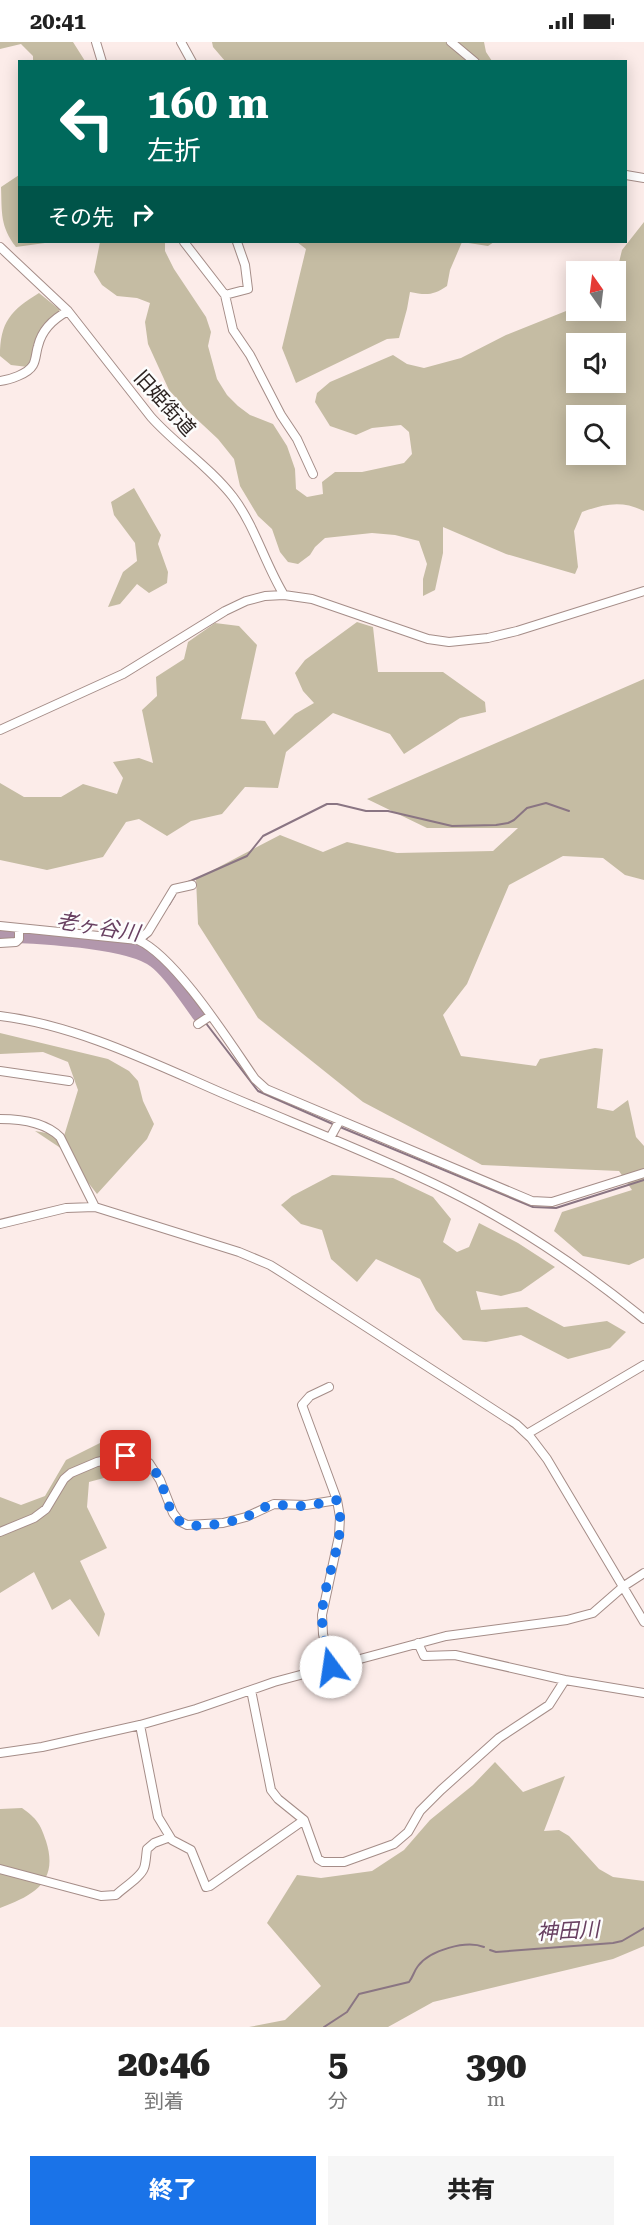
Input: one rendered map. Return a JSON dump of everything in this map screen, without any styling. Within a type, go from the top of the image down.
[{"type":"street","points":[[96,42],[101,60]]},
{"type":"street","points":[[181,42],[191,60]]},
{"type":"street","points":[[451,42],[473,60]]},
{"type":"street","points":[[627,175],[644,178]]},
{"type":"street","points":[[185,243],[225,295],[233,330],[250,355],[280,415],[297,439],[313,474]]},
{"type":"street","points":[[225,295],[248,289],[245,265],[237,243]]},
{"type":"street","name":"旧姫街道","points":[[0,247],[68,312],[151,417],[234,498],[284,595]]},
{"type":"street","points":[[0,381],[27,372],[33,365],[43,333],[55,318],[68,312]]},
{"type":"street","points":[[0,730],[123,674],[225,611],[246,601],[266,596],[284,595],[312,599],[409,633],[449,642],[488,639],[644,591]]},
{"type":"street","points":[[142,941],[174,889],[192,885]]},
{"type":"street","points":[[0,926],[142,941],[174,968],[255,1079],[266,1089],[532,1201],[552,1202],[644,1173]]},
{"type":"street","points":[[0,943],[16,942],[19,939],[19,929]]},
{"type":"street","points":[[0,1016],[67,1031],[332,1135],[489,1212],[565,1261],[644,1319]]},
{"type":"street","points":[[198,1024],[210,1016]]},
{"type":"street","points":[[0,1071],[69,1081]]},
{"type":"street","points":[[0,1119],[31,1123],[56,1133],[95,1207]]},
{"type":"street","points":[[332,1135],[339,1121]]},
{"type":"street","points":[[0,1224],[66,1208],[95,1207],[209,1242],[270,1265],[516,1424],[527,1434],[547,1459],[644,1622]]},
{"type":"street","points":[[527,1434],[644,1365]]},
{"type":"street","points":[[328,1388],[310,1396],[302,1405],[337,1500],[340,1517],[339,1536],[322,1615],[323,1634],[331,1667]]},
{"type":"street","points":[[0,1532],[34,1518],[46,1509],[70,1473],[97,1462],[126,1456],[137,1457],[149,1463],[160,1480],[173,1513],[179,1521],[187,1525],[223,1523],[246,1517],[274,1504],[299,1506],[337,1500]]},
{"type":"street","points":[[0,1753],[42,1747],[140,1725],[196,1710],[274,1682],[446,1636],[575,1617],[592,1612],[644,1573]]},
{"type":"street","points":[[418,1644],[424,1656],[455,1655],[565,1680],[644,1693]]},
{"type":"street","points":[[251,1690],[269,1785],[278,1798],[304,1820],[318,1858],[323,1862],[344,1862],[394,1844],[408,1832],[420,1811],[500,1737],[549,1705],[565,1680]]},
{"type":"street","points":[[140,1725],[158,1816],[170,1837],[191,1850],[206,1887],[304,1820]]},
{"type":"street","points":[[0,1869],[100,1896],[116,1895],[127,1883],[139,1876],[144,1868],[147,1849],[154,1843],[170,1837]]},
{"type":"shaded area","points":[[0,42],[73,42],[84,60],[33,60],[33,56],[21,44],[0,49]]},
{"type":"shaded area","points":[[212,42],[484,42],[486,52],[491,60],[224,60],[213,47]]},
{"type":"shaded area","points":[[18,176],[18,243],[45,243],[16,247],[4,226],[1,187]]},
{"type":"shaded area","points":[[644,222],[644,511],[628,505],[613,504],[582,512],[574,531],[578,567],[575,574],[506,554],[443,527],[443,553],[435,590],[423,596],[423,579],[427,564],[419,541],[395,535],[372,533],[325,538],[310,555],[298,564],[288,562],[280,552],[272,529],[258,516],[240,486],[234,459],[218,439],[169,390],[148,344],[145,322],[150,303],[137,298],[117,296],[102,285],[94,272],[100,243],[165,243],[165,251],[174,269],[206,317],[211,332],[208,346],[217,379],[227,395],[238,406],[250,415],[273,424],[287,446],[295,469],[296,489],[307,497],[323,494],[322,482],[335,472],[362,472],[404,463],[412,454],[409,432],[401,425],[372,428],[356,435],[330,426],[315,402],[317,393],[330,382],[393,355],[407,364],[424,368],[461,358],[506,335],[566,311],[566,321],[626,321],[626,261],[619,261],[622,250]]},
{"type":"shaded area","points":[[298,243],[462,243],[450,270],[447,286],[429,294],[410,292],[399,338],[387,339],[296,383],[282,348],[306,249]]},
{"type":"shaded area","points":[[468,243],[492,243],[488,246]]},
{"type":"shaded area","points":[[39,293],[60,310],[38,334],[28,367],[11,365],[0,356],[5,326],[14,311]]},
{"type":"shaded area","points":[[134,488],[161,535],[158,544],[168,572],[167,583],[149,593],[137,584],[120,604],[108,607],[123,572],[137,561],[135,543],[114,515],[111,502]]},
{"type":"shaded area","points":[[357,622],[373,627],[378,672],[443,672],[485,702],[486,712],[460,718],[404,754],[390,734],[333,713],[286,752],[278,788],[245,787],[222,814],[191,821],[167,836],[139,819],[126,822],[103,857],[47,870],[0,860],[0,783],[24,797],[61,797],[83,784],[117,794],[123,778],[113,762],[139,758],[153,763],[142,710],[157,696],[156,677],[184,659],[188,642],[215,623],[239,626],[257,645],[241,719],[265,721],[274,735],[295,714],[314,703],[303,691],[295,673],[305,660]]},
{"type":"shaded area","points":[[644,679],[644,880],[625,875],[603,858],[563,856],[509,885],[467,984],[443,1015],[461,1056],[536,1066],[540,1059],[595,1048],[603,1049],[597,1108],[613,1111],[628,1100],[636,1137],[644,1146],[644,1258],[629,1265],[583,1256],[554,1231],[562,1212],[632,1190],[619,1171],[482,1165],[363,1102],[258,1018],[198,924],[196,879],[280,835],[323,852],[347,842],[397,853],[493,851],[518,828],[427,828],[367,799]]},
{"type":"shaded area","points":[[0,1033],[108,1059],[129,1071],[138,1081],[143,1101],[154,1124],[147,1139],[97,1194],[62,1149],[35,1131],[64,1136],[78,1090],[68,1062],[43,1052],[0,1054]]},
{"type":"shaded area","points":[[332,1175],[393,1178],[433,1197],[451,1219],[443,1242],[457,1252],[469,1247],[479,1223],[518,1243],[555,1267],[521,1291],[501,1296],[476,1291],[481,1310],[527,1307],[564,1327],[607,1321],[626,1332],[610,1348],[568,1359],[521,1335],[486,1342],[463,1340],[436,1310],[420,1279],[376,1259],[357,1282],[331,1259],[322,1230],[301,1224],[281,1205],[292,1196]]},
{"type":"shaded area","points":[[100,1443],[136,1463],[115,1475],[89,1482],[87,1507],[107,1548],[80,1561],[105,1614],[99,1637],[70,1599],[52,1610],[34,1572],[0,1593],[0,1497],[21,1505],[45,1496],[66,1460]]},
{"type":"shaded area","points":[[495,1762],[523,1792],[565,1776],[544,1831],[559,1830],[569,1836],[599,1869],[613,1877],[644,1881],[644,1946],[613,1959],[433,2002],[388,2027],[249,2027],[285,2020],[321,1986],[267,1923],[297,1875],[321,1878],[372,1871],[404,1850],[430,1820],[473,1785]]},
{"type":"shaded area","points":[[22,1808],[35,1819],[42,1830],[49,1855],[49,1867],[41,1885],[33,1892],[0,1908],[0,1809]]},
{"type":"waterway","points":[[186,883],[247,856],[263,836],[327,804],[366,811],[388,811],[452,826],[508,823],[527,808],[546,803],[569,811]]},
{"type":"waterway","points":[[169,905],[175,895]]},
{"type":"waterway","name":"老ヶ谷川","points":[[0,935],[104,944],[142,954],[155,961],[167,972],[199,1015]]},
{"type":"waterway","points":[[138,951],[149,935]]},
{"type":"waterway","points":[[205,1022],[258,1091],[335,1125]]},
{"type":"waterway","points":[[340,1127],[533,1207],[556,1208],[644,1180]]},
{"type":"waterway","name":"神田川","points":[[490,1950],[496,1952],[613,1943],[622,1941],[644,1928]]},
{"type":"waterway","name":"神田川","points":[[324,2027],[347,2012],[359,1994],[409,1982],[418,1966],[431,1955],[458,1946],[484,1947]]},
{"type":"route","points":[[126,1456],[137,1457],[149,1463],[160,1480],[173,1513],[179,1521],[187,1525],[223,1523],[246,1517],[274,1504],[292,1506],[337,1500],[341,1524],[322,1615],[323,1634],[331,1667]]}]
